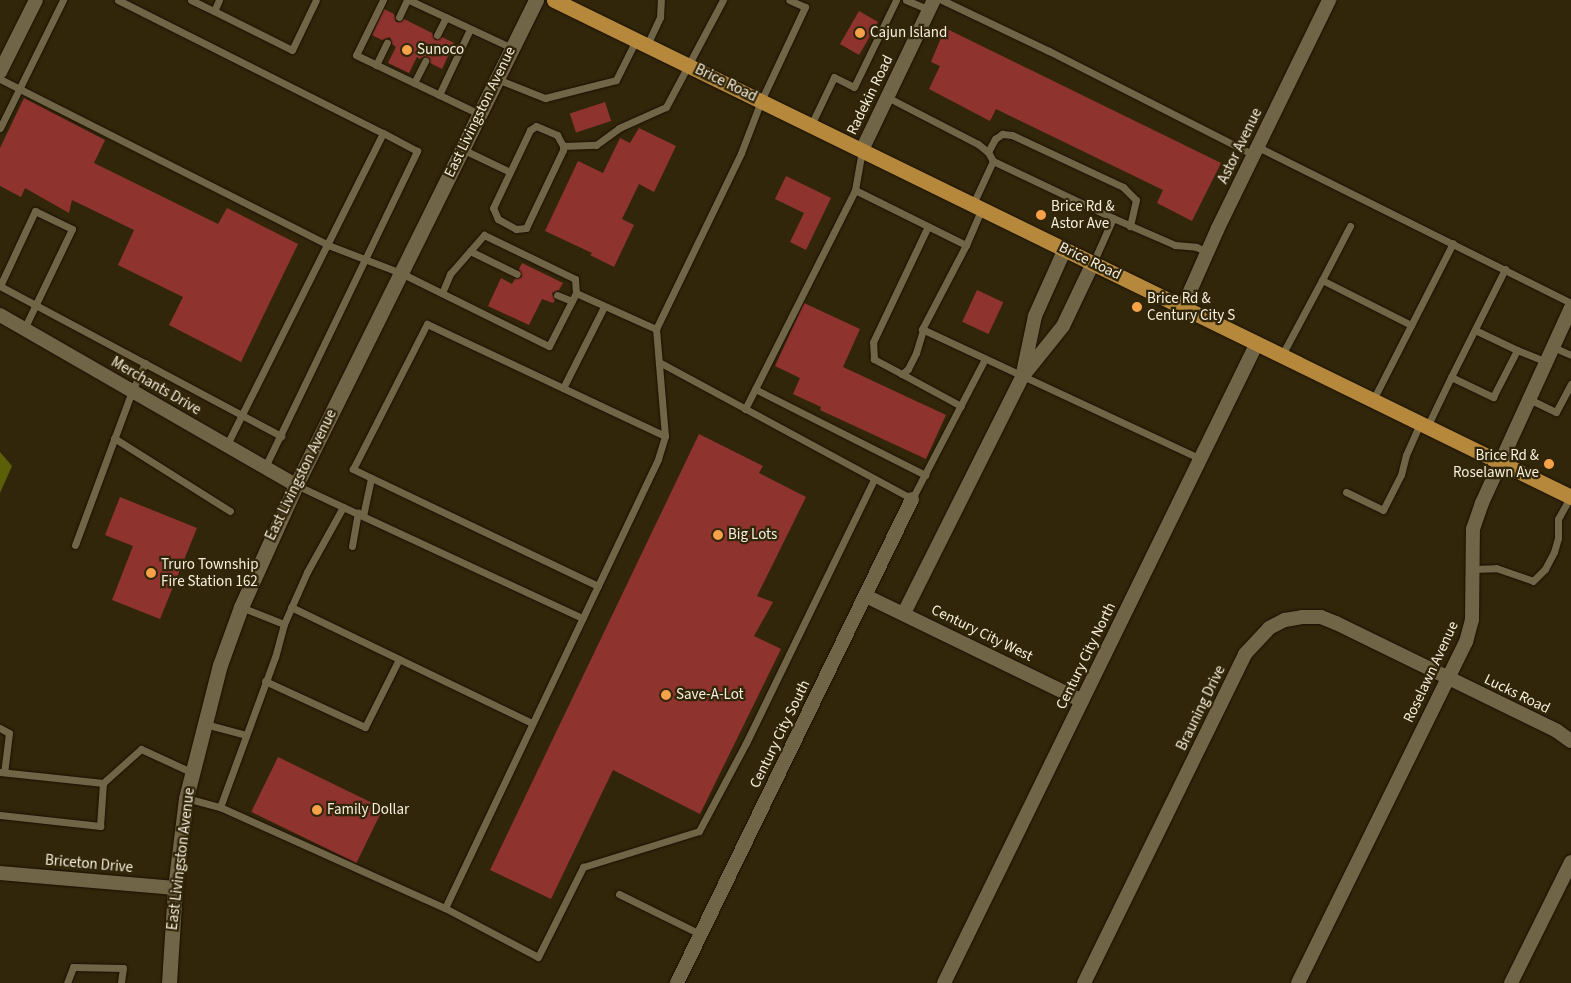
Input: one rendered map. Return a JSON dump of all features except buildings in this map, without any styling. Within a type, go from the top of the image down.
[{"type":"main road","name":"East Livingston Avenue","points":[[169,983],[175,888],[186,798],[203,724],[220,665],[241,607],[296,485],[536,0]]},
{"type":"main road","name":"Brice Road","points":[[554,0],[1571,497]]},
{"type":"street","points":[[0,72],[36,0]]},
{"type":"street","name":"Astor Avenue","points":[[1183,306],[1330,0]]},
{"type":"street","name":"Radekin Road","points":[[862,150],[932,5]]},
{"type":"street","points":[[1022,376],[1035,316],[1065,249]]},
{"type":"street","points":[[904,613],[1022,376],[1063,326],[1093,263]]},
{"type":"street","name":"Roselawn Avenue","points":[[1298,983],[1466,642],[1472,620],[1474,529],[1482,503],[1571,308]]},
{"type":"street","name":"Merchants Drive","points":[[0,315],[296,485]]},
{"type":"street","name":"Century City North","points":[[944,983],[1257,343]]},
{"type":"street","name":"Century City South","points":[[676,983],[912,499]]},
{"type":"street","name":"Century City West","points":[[866,596],[1082,701]]},
{"type":"street","name":"Brauning Drive","points":[[1084,983],[1246,654],[1269,628],[1285,620],[1302,617],[1320,617],[1448,678]]},
{"type":"street","name":"Lucks Road","points":[[1448,678],[1557,731],[1571,741]]},
{"type":"street","points":[[1511,983],[1571,862]]},
{"type":"street","name":"Briceton Drive","points":[[0,873],[175,888]]},
{"type":"lane","points":[[0,128],[63,0]]},
{"type":"lane","points":[[118,0],[418,151],[265,467]]},
{"type":"lane","points":[[191,0],[292,50],[316,0]]},
{"type":"lane","points":[[214,11],[219,0]]},
{"type":"lane","points":[[382,0],[356,55],[479,114]]},
{"type":"lane","points":[[399,16],[408,0],[512,48]]},
{"type":"lane","points":[[496,79],[544,98],[616,80],[660,17],[661,0]]},
{"type":"lane","points":[[563,146],[596,145],[619,128],[666,107],[723,0]]},
{"type":"lane","points":[[445,908],[658,459],[665,436],[656,329],[740,153],[761,100],[805,7],[789,0]]},
{"type":"lane","points":[[811,125],[834,77],[854,87],[896,0]]},
{"type":"lane","points":[[906,0],[932,5]]},
{"type":"lane","points":[[942,0],[1452,243],[1504,269],[1571,308]]},
{"type":"lane","points":[[437,35],[446,17]]},
{"type":"lane","points":[[438,95],[470,29]]},
{"type":"lane","points":[[376,66],[387,42]]},
{"type":"lane","points":[[414,83],[425,61]]},
{"type":"lane","points":[[0,79],[328,245],[367,258],[401,273],[549,346],[576,293],[575,279],[484,235],[450,274],[442,293]]},
{"type":"lane","points":[[888,97],[978,144],[988,152],[993,161],[1174,245],[1196,247],[1208,252]]},
{"type":"lane","points":[[536,126],[557,135],[563,146],[526,228],[516,229],[498,219],[492,208],[530,130],[536,126]]},
{"type":"lane","points":[[228,445],[383,133]]},
{"type":"lane","points":[[988,152],[995,139],[1002,134],[1012,134],[1131,193],[1136,200],[1130,226]]},
{"type":"lane","points":[[462,149],[510,172]]},
{"type":"lane","points":[[745,409],[855,190],[862,150]]},
{"type":"lane","points":[[902,374],[908,369],[916,353],[923,330],[966,245],[993,161]]},
{"type":"lane","points":[[855,190],[966,245]]},
{"type":"lane","points":[[24,329],[36,306],[72,228],[35,211],[0,286],[36,306],[280,436]]},
{"type":"lane","points":[[1093,263],[1113,218]]},
{"type":"lane","points":[[928,226],[873,342],[874,359],[961,406]]},
{"type":"lane","points":[[1282,355],[1350,226]]},
{"type":"lane","points":[[1373,401],[1452,243]]},
{"type":"lane","points":[[470,252],[517,274]]},
{"type":"lane","points":[[1346,492],[1383,510],[1401,475],[1406,455],[1452,377],[1504,269]]},
{"type":"lane","points":[[1322,280],[1411,325]]},
{"type":"lane","points":[[576,293],[656,329]]},
{"type":"lane","points":[[557,294],[572,302]]},
{"type":"lane","points":[[563,388],[604,307]]},
{"type":"lane","points":[[598,586],[353,469],[426,324],[665,436]]},
{"type":"lane","points":[[923,330],[1201,459]]},
{"type":"lane","points":[[1475,330],[1546,362]]},
{"type":"lane","points":[[1553,347],[1571,355]]},
{"type":"lane","points":[[1452,377],[1493,397],[1517,350]]},
{"type":"lane","points":[[659,362],[912,499],[985,359]]},
{"type":"lane","points":[[75,545],[132,391],[145,363]]},
{"type":"lane","points":[[1528,399],[1556,412],[1571,384]]},
{"type":"lane","points":[[755,389],[925,475]]},
{"type":"lane","points":[[114,438],[230,512]]},
{"type":"lane","points":[[352,546],[372,478]]},
{"type":"lane","points":[[186,798],[220,807],[445,908],[538,958],[584,866],[699,831],[746,743],[874,479]]},
{"type":"lane","points":[[296,485],[582,618]]},
{"type":"lane","points":[[1473,569],[1496,568],[1533,581],[1545,570],[1554,552],[1558,538],[1558,520],[1571,497]]},
{"type":"lane","points":[[220,807],[266,681],[284,624],[307,572],[343,506]]},
{"type":"lane","points":[[241,607],[284,624]]},
{"type":"lane","points":[[291,607],[532,723]]},
{"type":"lane","points":[[266,681],[365,727],[398,659]]},
{"type":"lane","points":[[203,724],[246,735]]},
{"type":"lane","points":[[0,728],[9,733],[2,772],[103,783]]},
{"type":"lane","points":[[0,815],[100,826],[103,783],[141,749],[191,772]]},
{"type":"lane","points":[[619,894],[700,934]]},
{"type":"lane","points":[[67,983],[73,967],[123,968],[121,983]]},
{"type":"shaded area","points":[[0,452],[12,466],[0,493]]},
{"type":"place","name":"Cajun Island","points":[[860,33]]},
{"type":"place","name":"Sunoco","points":[[407,50]]},
{"type":"place","name":"Brice Rd & Astor Ave","points":[[1041,215]]},
{"type":"place","name":"Brice Rd & Century City S","points":[[1137,307]]},
{"type":"place","name":"Brice Rd & Roselawn Ave","points":[[1549,464]]},
{"type":"place","name":"Big Lots","points":[[718,535]]},
{"type":"place","name":"Truro Township Fire Station 162","points":[[151,573]]},
{"type":"place","name":"Save-A-Lot","points":[[666,695]]},
{"type":"place","name":"Family Dollar","points":[[317,810]]}]
